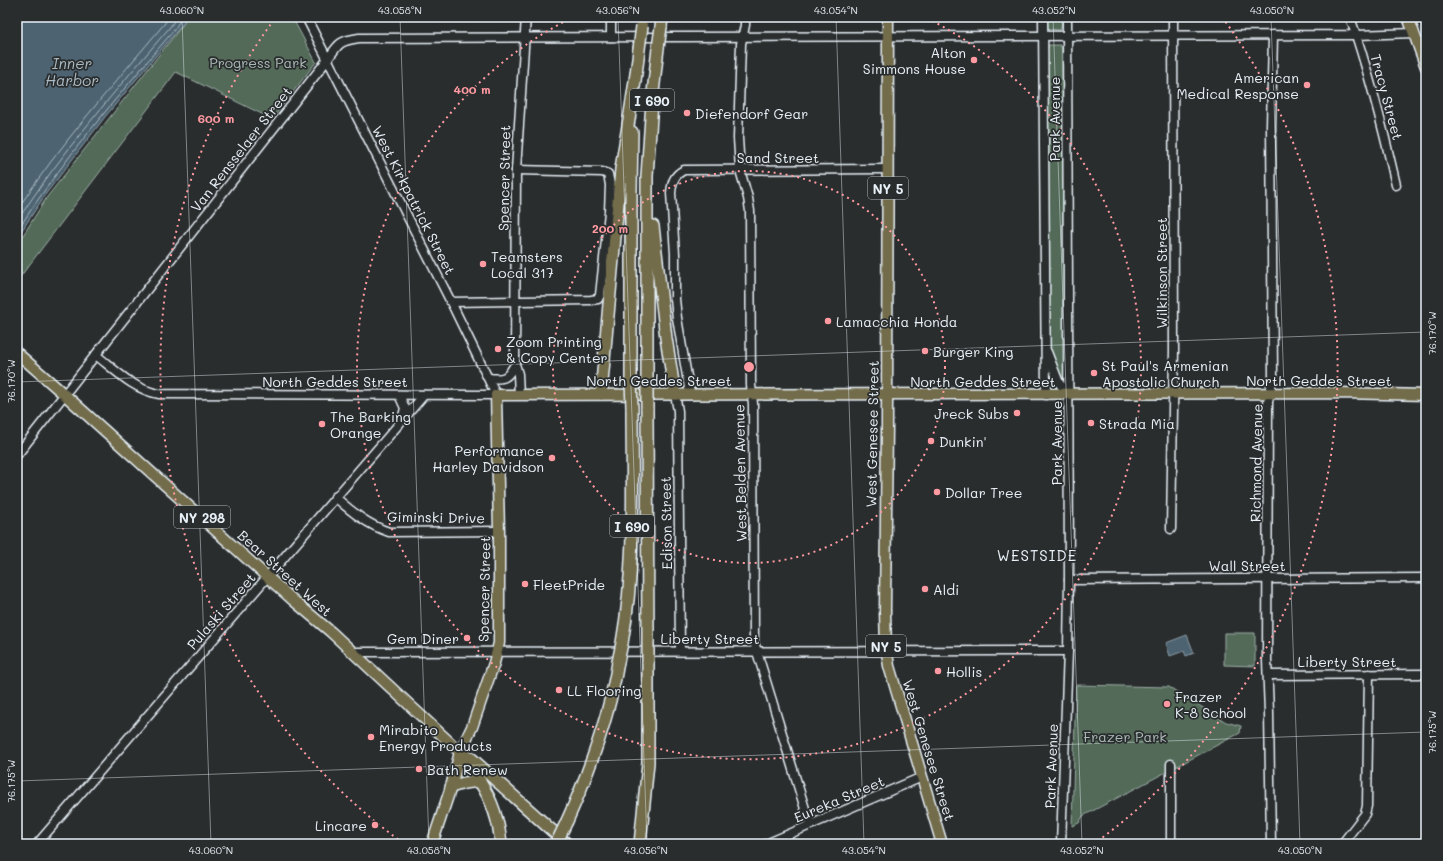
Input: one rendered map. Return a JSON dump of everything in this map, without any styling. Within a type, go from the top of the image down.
[{"type":"highway","name":"I 690","points":[[556,844],[592,762],[602,730],[616,680],[627,613],[632,554],[630,191],[634,94],[643,22]]},
{"type":"highway","name":"I 690","points":[[640,844],[648,763],[647,176],[652,102],[662,22]]},
{"type":"highway","points":[[602,394],[621,169],[634,94]]},
{"type":"highway","points":[[648,152],[652,186],[653,224],[666,338],[675,394]]},
{"type":"highway","points":[[460,752],[465,763],[480,781],[489,797],[496,819],[501,844]]},
{"type":"highway","points":[[460,752],[472,759],[567,844]]},
{"type":"highway","points":[[451,787],[464,783],[480,781]]},
{"type":"main road","name":"West Genesee Street","points":[[888,17],[886,651],[889,666],[942,844]]},
{"type":"main road","points":[[1408,17],[1426,67]]},
{"type":"main road","name":"Bear Street West","points":[[17,353],[353,652],[460,752]]},
{"type":"main road","name":"North Geddes Street","points":[[496,395],[1046,395],[1342,393],[1426,395]]},
{"type":"main road","name":"Spencer Street","points":[[432,844],[451,787],[460,752],[472,727],[497,652],[499,631],[496,395]]},
{"type":"street","name":"West Kirkpatrick Street","points":[[306,17],[451,302],[496,395]]},
{"type":"street","name":"Spencer Street","points":[[519,395],[518,374],[515,364],[516,170],[526,17]]},
{"type":"street","points":[[611,17],[611,37]]},
{"type":"street","name":"West Belden Avenue","points":[[745,17],[742,37],[738,138],[740,170],[750,211],[752,395],[754,404],[754,642],[806,812],[812,824]]},
{"type":"street","name":"Park Avenue","points":[[1043,17],[1046,395]]},
{"type":"street","name":"Park Avenue","points":[[1061,844],[1069,580],[1067,17]]},
{"type":"street","name":"Wilkinson Street","points":[[1171,529],[1173,394],[1173,17]]},
{"type":"street","name":"Tracy Street","points":[[1350,17],[1377,104],[1396,185]]},
{"type":"street","name":"Van Rensselaer Street","points":[[17,455],[339,44],[348,40],[359,38],[1356,35],[1414,33]]},
{"type":"street","name":"Richmond Avenue","points":[[1270,844],[1270,713],[1268,675],[1268,402],[1271,394],[1273,376],[1271,126],[1273,35]]},
{"type":"street","name":"Sand Street","points":[[690,394],[676,306],[676,254],[671,193],[672,181],[678,173],[684,170],[888,169]]},
{"type":"street","points":[[451,302],[591,300],[598,299],[600,295],[609,212],[608,174],[602,172],[516,170]]},
{"type":"street","points":[[1045,348],[1059,383],[1069,394]]},
{"type":"street","name":"North Geddes Street","points":[[96,355],[135,385],[143,390],[155,393],[496,395]]},
{"type":"street","points":[[489,378],[504,378],[510,374],[515,364]]},
{"type":"street","name":"Edison Street","points":[[675,394],[678,411],[680,651]]},
{"type":"street","points":[[399,395],[405,408],[402,419]]},
{"type":"street","name":"Pulaski Street","points":[[37,844],[424,395]]},
{"type":"street","name":"Giminski Drive","points":[[335,498],[362,520],[389,532],[498,531]]},
{"type":"street","name":"Wall Street","points":[[1069,580],[1426,578]]},
{"type":"street","name":"Liberty Street","points":[[353,652],[1068,651]]},
{"type":"street","points":[[1342,844],[1364,814],[1367,806],[1369,674]]},
{"type":"street","name":"Liberty Street","points":[[1268,675],[1426,674]]},
{"type":"street","points":[[1171,764],[1171,844]]},
{"type":"street","name":"Eureka Street","points":[[766,844],[922,777]]},
{"type":"green space","name":"Progress Park","points":[[185,17],[292,17],[316,62],[272,119],[176,72],[17,281],[17,245],[47,197],[185,22],[183,20]]},
{"type":"green space","points":[[1047,17],[1062,17],[1061,29],[1048,29]]},
{"type":"green space","points":[[1049,45],[1060,45],[1062,49],[1064,383],[1061,382],[1049,345],[1047,49]]},
{"type":"green space","points":[[1224,633],[1255,633],[1255,666],[1224,665]]},
{"type":"green space","name":"Frazer Park","points":[[1076,685],[1169,687],[1226,722],[1241,726],[1240,733],[1083,816],[1079,823],[1072,826]]},
{"type":"water","name":"Inner Harbor","points":[[17,17],[185,17],[183,20],[185,21],[105,117],[45,195],[17,238]]},
{"type":"water","points":[[1187,635],[1194,653],[1186,656],[1184,651],[1170,656],[1166,643]]},
{"type":"railway","points":[[1420,844],[1426,835]]},
{"type":"place","name":"Alton Simmons House","points":[[974,60]]},
{"type":"place","name":"American Medical Response","points":[[1307,85]]},
{"type":"place","name":"Diefendorf Gear","points":[[687,113]]},
{"type":"place","name":"Teamsters Local 317","points":[[483,264]]},
{"type":"place","name":"Lamacchia Honda","points":[[828,321]]},
{"type":"place","name":"Zoom Printing & Copy Center","points":[[498,349]]},
{"type":"place","name":"Burger King","points":[[925,351]]},
{"type":"place","name":"St Paul's Armenian Apostolic Church","points":[[1094,373]]},
{"type":"place","name":"Jreck Subs","points":[[1017,413]]},
{"type":"place","name":"Strada Mia","points":[[1091,423]]},
{"type":"place","name":"The Barking Orange","points":[[322,424]]},
{"type":"place","name":"Dunkin'","points":[[931,441]]},
{"type":"place","name":"Performance Harley Davidson","points":[[552,458]]},
{"type":"place","name":"Dollar Tree","points":[[937,492]]},
{"type":"place","name":"FleetPride","points":[[525,584]]},
{"type":"place","name":"Aldi","points":[[925,589]]},
{"type":"place","name":"Gem Diner","points":[[467,638]]},
{"type":"place","name":"Hollis","points":[[938,671]]},
{"type":"place","name":"LL Flooring","points":[[559,690]]},
{"type":"place","name":"Frazer K-8 School","points":[[1167,704]]},
{"type":"place","name":"Mirabito Energy Products","points":[[371,737]]},
{"type":"place","name":"Bath Renew","points":[[419,769]]},
{"type":"place","name":"Lincare","points":[[375,825]]},
{"type":"district","name":"WESTSIDE","points":[[1037,555]]}]
